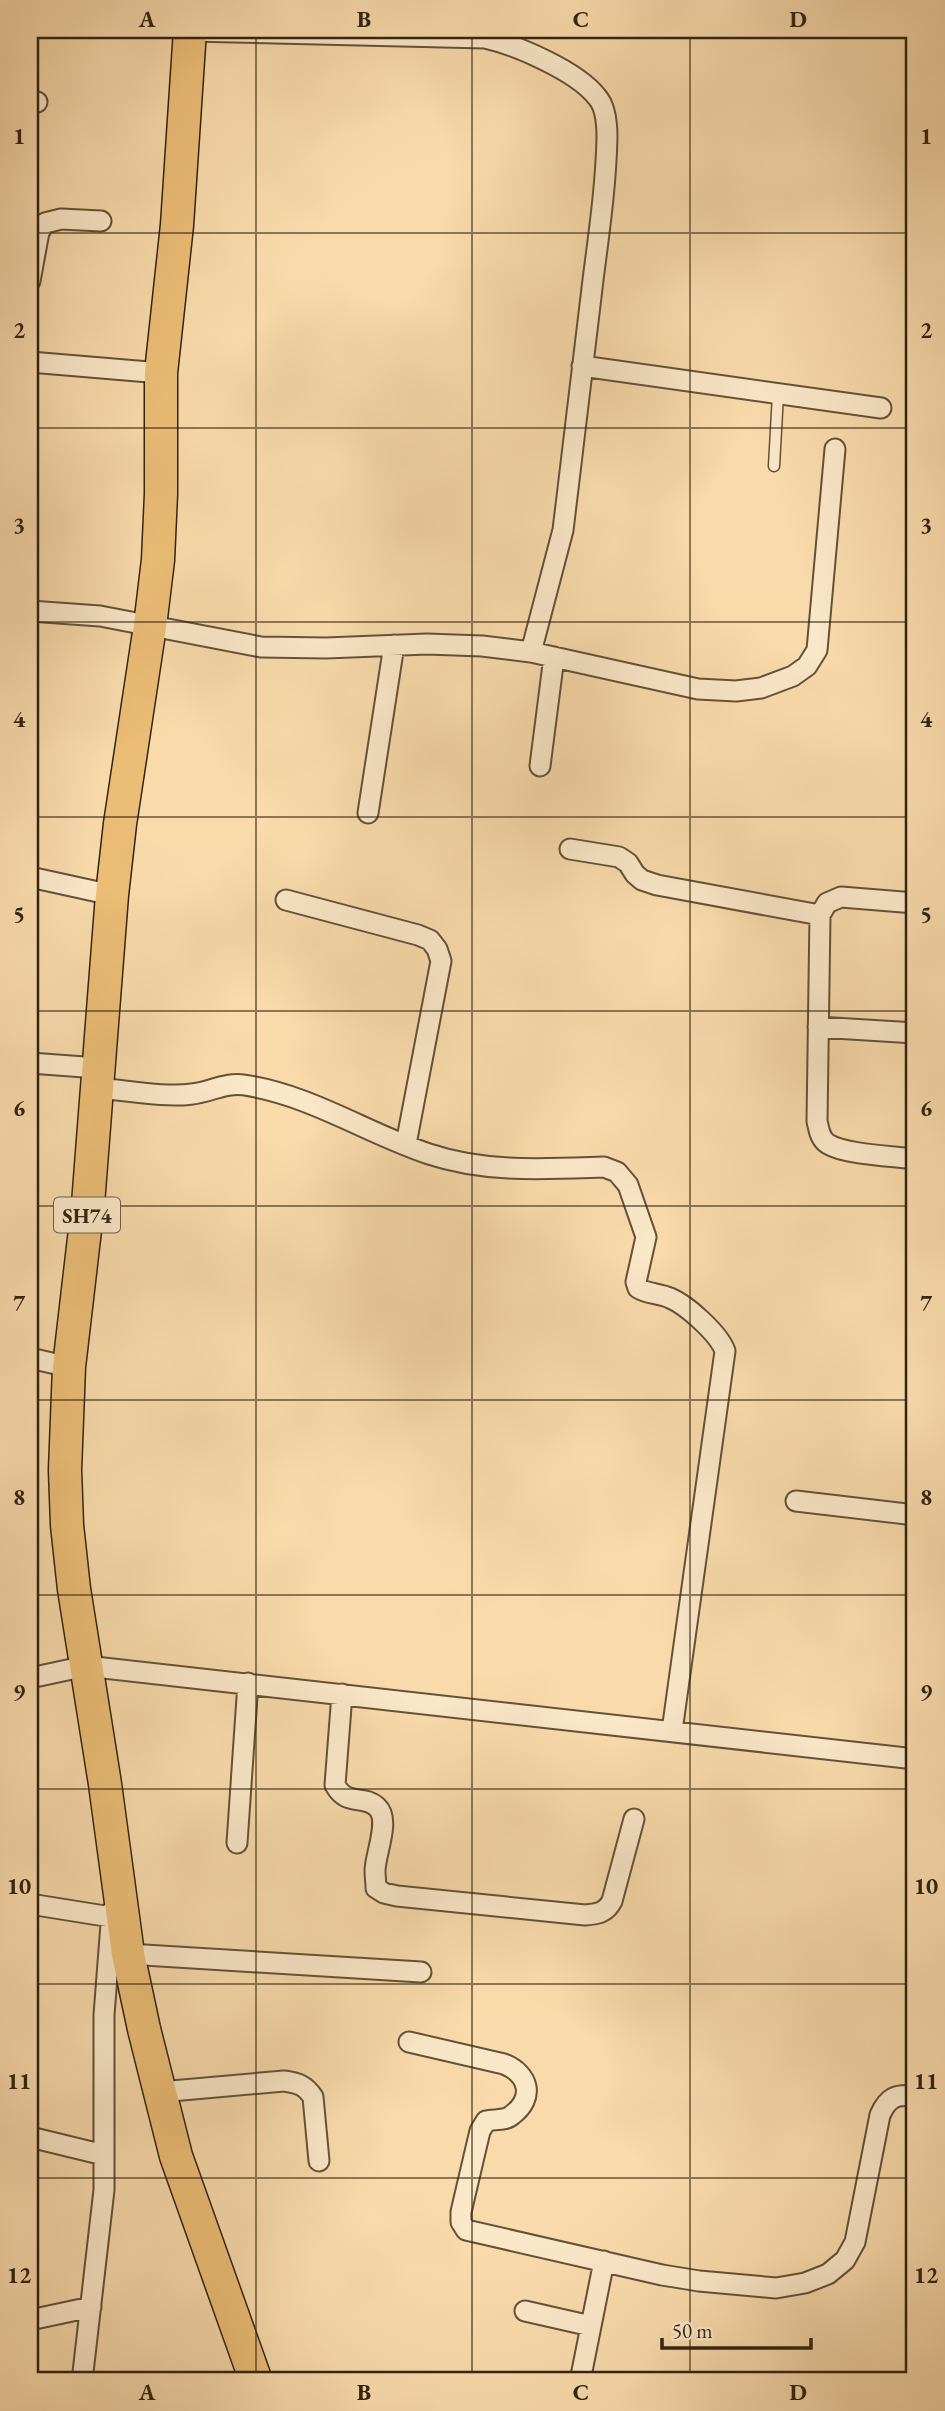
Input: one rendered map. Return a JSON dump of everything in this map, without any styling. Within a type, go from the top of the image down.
[{"type":"highway","name":"SH74","points":[[190,30],[177,225],[161,373],[158,560],[112,895],[88,1204],[69,1367],[65,1448],[67,1525],[128,1954],[144,2029],[176,2156],[256,2381]]},
{"type":"street","points":[[190,30],[485,38],[517,47],[580,81],[598,97],[605,113],[607,136],[599,231],[563,530],[531,652]]},
{"type":"street","points":[[30,281],[39,232],[45,223],[61,219],[101,221]]},
{"type":"street","points":[[30,362],[161,373]]},
{"type":"street","points":[[582,366],[881,408]]},
{"type":"street","points":[[30,611],[100,616],[261,647],[482,646],[531,652],[698,689],[736,691],[761,688],[793,676],[807,666],[817,650],[835,449]]},
{"type":"street","points":[[368,813],[394,645]]},
{"type":"street","points":[[540,766],[554,657]]},
{"type":"street","points":[[570,849],[619,857],[628,863],[642,880],[657,885],[820,915]]},
{"type":"street","points":[[30,877],[112,895]]},
{"type":"street","points":[[915,903],[841,897],[827,903],[820,915],[817,1121],[820,1136],[828,1144],[849,1150],[915,1159]]},
{"type":"street","points":[[286,900],[418,935],[430,940],[437,948],[441,961],[437,988],[406,1144]]},
{"type":"street","points":[[818,1027],[915,1033]]},
{"type":"street","points":[[30,1063],[191,1094],[228,1084],[243,1084],[315,1104],[429,1154],[483,1166],[511,1170],[604,1167],[617,1172],[628,1185],[646,1237],[636,1282],[638,1288],[672,1298],[682,1305],[722,1343],[725,1351],[672,1731]]},
{"type":"street","points":[[30,1358],[69,1367]]},
{"type":"street","points":[[796,1501],[915,1515]]},
{"type":"street","points":[[30,1678],[86,1666],[915,1759]]},
{"type":"street","points":[[237,1843],[248,1684]]},
{"type":"street","points":[[342,1694],[335,1785],[339,1793],[350,1800],[369,1802],[378,1808],[383,1816],[375,1871],[376,1888],[384,1893],[571,1914],[600,1913],[608,1908],[612,1901],[634,1819]]},
{"type":"street","points":[[82,2381],[104,2190],[104,2015],[114,1856]]},
{"type":"street","points":[[30,1903],[111,1917]]},
{"type":"street","points":[[128,1954],[421,1972]]},
{"type":"street","points":[[409,2042],[515,2068],[523,2076],[526,2085],[525,2097],[519,2108],[506,2119],[486,2121],[480,2131],[461,2212],[461,2222],[466,2230],[686,2279],[776,2288],[806,2283],[828,2274],[845,2260],[855,2242],[880,2115],[886,2102],[898,2096],[915,2096]]},
{"type":"street","points":[[160,2092],[284,2081],[299,2083],[313,2096],[319,2161]]},
{"type":"street","points":[[30,2137],[104,2155]]},
{"type":"street","points":[[580,2381],[604,2261]]},
{"type":"street","points":[[30,2320],[91,2307]]},
{"type":"street","points":[[525,2311],[591,2326]]},
{"type":"lane","points":[[774,466],[778,394]]}]
